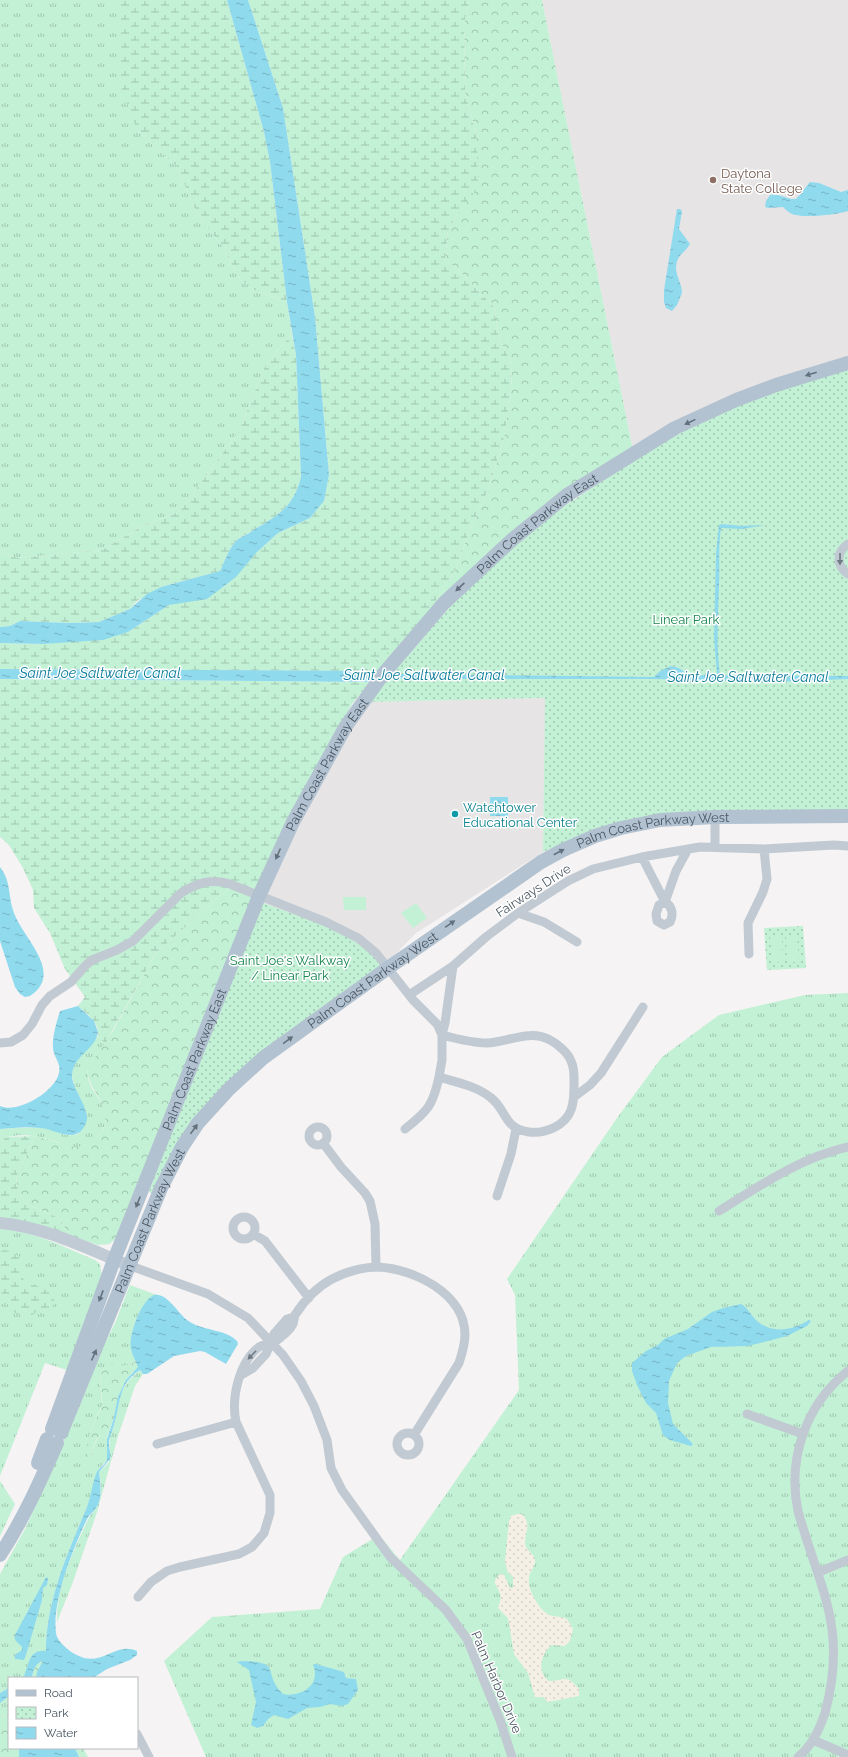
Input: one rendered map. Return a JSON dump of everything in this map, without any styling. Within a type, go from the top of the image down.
[{"type":"main road","name":"Palm Coast Parkway East","points":[[73,1390],[88,1329],[259,896],[293,822],[346,726],[374,686],[444,603],[513,538],[567,495],[675,428],[724,405],[776,385],[848,363]]},
{"type":"main road","name":"Palm Coast Parkway West","points":[[73,1390],[95,1351],[128,1265],[163,1182],[182,1147],[198,1123],[229,1089],[263,1058],[388,968],[541,862],[563,850],[595,836],[634,825],[670,819],[714,817],[848,816]]},
{"type":"main road","points":[[0,1555],[13,1536],[32,1499],[54,1436],[73,1390]]},
{"type":"main road","points":[[0,1549],[54,1436]]},
{"type":"street","points":[[848,544],[841,551],[839,557],[841,567],[848,574]]},
{"type":"street","points":[[714,817],[715,847]]},
{"type":"street","name":"Fairways Drive","points":[[409,995],[453,966],[518,913],[581,874],[610,864],[688,849],[715,847],[764,849],[834,845],[848,846]]},
{"type":"street","points":[[642,857],[665,902],[676,871],[688,849]]},
{"type":"street","points":[[748,954],[748,922],[763,892],[767,879],[764,849]]},
{"type":"street","points":[[0,1043],[11,1042],[23,1035],[32,1024],[42,1005],[50,996],[71,982],[92,960],[117,950],[133,941],[181,893],[187,889],[203,882],[216,880],[326,922],[353,935],[370,947],[409,995],[437,1024],[442,1036]]},
{"type":"street","points":[[518,913],[544,922],[577,942]]},
{"type":"street","points":[[405,1129],[430,1106],[435,1095],[443,1054],[442,1036],[453,966]]},
{"type":"street","points":[[574,1097],[590,1085],[601,1073],[643,1007]]},
{"type":"street","points":[[439,1076],[475,1089],[491,1097],[500,1107],[508,1122],[516,1129],[533,1132],[549,1130],[567,1118],[572,1109],[574,1097],[574,1072],[571,1062],[558,1046],[546,1038],[526,1036],[489,1043],[442,1036]]},
{"type":"street","points":[[497,1196],[511,1154],[516,1129]]},
{"type":"street","points":[[323,1143],[370,1201],[376,1224],[376,1267]]},
{"type":"street","points":[[719,1211],[791,1167],[822,1154],[848,1147]]},
{"type":"street","points":[[0,1223],[42,1231],[128,1265]]},
{"type":"street","points":[[253,1234],[265,1241],[309,1298]]},
{"type":"street","name":"Palm Harbor Drive","points":[[128,1265],[208,1294],[248,1318],[272,1342],[296,1373],[314,1406],[327,1440],[331,1468],[342,1490],[387,1553],[405,1573],[443,1607],[457,1623],[467,1640],[500,1720],[512,1757]]},
{"type":"street","points":[[138,1597],[155,1578],[167,1571],[239,1554],[252,1547],[264,1533],[270,1513],[270,1496],[236,1422],[234,1409],[237,1386],[246,1361],[260,1347],[280,1339],[293,1324],[294,1317],[309,1298],[320,1287],[337,1276],[353,1271],[376,1267],[408,1272],[433,1285],[448,1297],[455,1306],[464,1324],[464,1342],[459,1363],[414,1435]]},
{"type":"street","points":[[798,1757],[814,1740],[831,1698],[842,1663],[837,1624],[831,1601],[802,1527],[795,1494],[795,1465],[803,1434],[812,1414],[834,1383],[848,1371]]},
{"type":"street","points":[[747,1414],[803,1434]]},
{"type":"street","points":[[157,1444],[236,1422]]},
{"type":"street","points":[[819,1572],[848,1560]]},
{"type":"street","points":[[138,1736],[149,1757]]},
{"type":"street","points":[[814,1740],[848,1755]]},
{"type":"shaded area","name":"Daytona State College","points":[[542,0],[848,0],[848,359],[633,450]]},
{"type":"shaded area","points":[[546,698],[543,852],[416,933],[383,967],[261,902],[296,824],[367,702]]},
{"type":"green space","points":[[0,0],[119,0],[137,130],[178,168],[192,203],[204,224],[221,244],[240,279],[254,290],[287,302],[292,334],[266,364],[239,431],[180,511],[139,528],[102,550],[17,558],[0,551]]},
{"type":"green space","points":[[119,0],[227,0],[264,132],[270,162],[287,302],[254,290],[240,279],[221,244],[204,224],[192,203],[178,168],[137,130],[120,84]]},
{"type":"green space","points":[[248,0],[469,0],[464,24],[465,92],[477,138],[478,188],[457,214],[448,231],[445,259],[494,307],[499,337],[512,365],[511,392],[504,438],[489,488],[470,530],[455,570],[439,596],[415,628],[386,654],[357,671],[0,669],[0,643],[43,644],[128,632],[169,605],[256,553],[278,533],[310,518],[324,501],[329,474],[315,317],[283,108]]},
{"type":"green space","points":[[469,0],[542,0],[633,450],[565,492],[381,671],[357,671],[369,663],[439,596],[455,570],[470,530],[489,488],[504,438],[511,392],[512,365],[499,337],[494,307],[445,259],[448,231],[457,214],[477,138],[465,92],[464,24]]},
{"type":"green space","points":[[292,334],[296,355],[301,477],[294,496],[283,510],[236,541],[233,544],[220,571],[161,587],[137,601],[130,609],[99,622],[69,623],[20,621],[10,626],[0,627],[0,551],[17,558],[102,550],[139,528],[180,511],[239,431],[266,364]]},
{"type":"green space","name":"Linear Park","points":[[848,369],[848,811],[593,830],[543,852],[545,698],[367,702],[470,584],[557,511],[663,441],[728,410],[777,391]]},
{"type":"green space","points":[[0,679],[370,682],[352,704],[328,747],[255,889],[237,881],[156,953],[105,1044],[98,1036],[95,1023],[78,1006],[85,997],[65,969],[50,933],[34,908],[33,890],[23,868],[9,845],[0,837]]},
{"type":"green space","points":[[237,881],[255,889],[118,1237],[109,1244],[98,1245],[69,1235],[59,1218],[26,1204],[19,1193],[16,1178],[35,1136],[76,1147],[92,1141],[100,1134],[105,1125],[105,1111],[90,1081],[87,1069],[113,1031],[156,953]]},
{"type":"green space","points":[[343,897],[366,897],[366,910],[344,910]]},
{"type":"green space","name":"Saint Joe's Walkway / Linear Park","points":[[261,902],[339,931],[367,949],[383,967],[230,1081],[153,1194],[149,1192],[156,1172]]},
{"type":"green space","points":[[416,903],[427,918],[413,928],[401,913]]},
{"type":"green space","points":[[803,926],[806,968],[767,970],[764,928]]},
{"type":"green space","points":[[786,935],[797,935],[799,962],[787,962]]},
{"type":"green space","points":[[770,936],[782,936],[783,962],[772,963]]},
{"type":"green space","points":[[848,993],[848,1757],[206,1757],[164,1661],[212,1617],[320,1609],[343,1557],[379,1535],[400,1560],[519,1390],[515,1295],[507,1279],[617,1118],[662,1057],[719,1015],[805,995]]},
{"type":"green space","points":[[98,1036],[105,1044],[87,1069],[90,1084],[106,1114],[105,1124],[100,1134],[86,1146],[80,1148],[67,1146],[45,1138],[21,1135],[7,1137],[0,1142],[0,1129],[36,1128],[48,1129],[66,1135],[78,1134],[87,1117],[73,1081],[73,1068],[76,1062]]},
{"type":"green space","points":[[35,1136],[16,1178],[19,1193],[26,1204],[59,1218],[69,1235],[0,1218],[0,1142],[7,1137]]},
{"type":"green space","points":[[0,1229],[13,1230],[37,1236],[95,1260],[100,1264],[102,1277],[67,1370],[45,1363],[0,1476]]},
{"type":"green space","points":[[5,1250],[20,1257],[23,1279],[48,1291],[55,1301],[51,1309],[43,1309],[31,1316],[15,1313],[10,1309],[0,1291],[0,1251]]},
{"type":"green space","points":[[130,1285],[157,1295],[146,1303],[133,1329],[131,1346],[136,1361],[125,1366],[113,1365],[103,1369],[100,1379],[102,1405],[90,1432],[92,1458],[94,1445],[101,1435],[107,1439],[107,1460],[99,1469],[89,1502],[59,1577],[50,1614],[46,1651],[35,1652],[24,1676],[8,1677],[7,1689],[0,1693],[0,1574],[25,1529],[44,1488],[104,1345],[115,1323]]},
{"type":"green space","points":[[136,1361],[139,1367],[128,1378],[121,1391],[107,1439],[101,1435],[98,1437],[91,1460],[88,1460],[87,1445],[89,1435],[102,1404],[100,1377],[102,1372],[109,1364],[123,1366]]},
{"type":"green space","points":[[140,1370],[143,1374],[135,1386],[118,1436],[97,1512],[73,1582],[57,1622],[59,1597],[65,1573],[86,1523],[100,1500],[101,1485],[99,1472],[109,1462],[110,1436],[114,1426],[121,1393],[129,1380]]},
{"type":"green space","points":[[0,1481],[15,1504],[0,1536]]},
{"type":"green space","points":[[43,1661],[36,1677],[32,1677],[36,1665]]},
{"type":"green space","points":[[8,1697],[8,1715],[0,1716],[0,1703]]},
{"type":"green space","points":[[8,1715],[8,1749],[19,1749],[19,1757],[0,1757],[0,1716]]},
{"type":"green space","points":[[545,1746],[555,1749],[561,1757],[537,1757],[539,1750]]},
{"type":"green space","points":[[75,1749],[84,1749],[88,1757],[79,1757]]},
{"type":"sand","points":[[522,1514],[527,1521],[525,1546],[535,1558],[535,1563],[529,1576],[530,1588],[534,1599],[541,1609],[549,1615],[567,1619],[573,1629],[570,1641],[565,1646],[552,1645],[548,1648],[543,1658],[541,1668],[542,1673],[549,1681],[568,1679],[579,1689],[579,1696],[548,1702],[543,1697],[535,1697],[528,1673],[514,1654],[508,1618],[498,1608],[501,1597],[495,1580],[500,1574],[504,1575],[510,1588],[513,1588],[513,1577],[508,1572],[505,1562],[509,1521],[511,1516]]},
{"type":"water","points":[[227,0],[248,0],[283,108],[315,317],[329,475],[324,501],[310,518],[278,533],[256,553],[236,577],[207,599],[169,605],[128,632],[103,640],[43,644],[0,643],[0,627],[10,626],[20,621],[69,623],[99,622],[130,609],[147,594],[161,587],[220,571],[233,544],[239,538],[248,534],[283,510],[294,496],[298,487],[301,477],[296,355],[287,302],[270,162],[264,132]]},
{"type":"water","points":[[810,182],[819,183],[841,192],[848,190],[848,211],[827,215],[802,216],[790,213],[783,207],[765,207],[766,201],[770,195],[778,195],[790,199],[796,199]]},
{"type":"water","points":[[677,209],[682,211],[679,229],[690,244],[679,257],[676,264],[682,293],[677,305],[672,311],[666,308],[664,302],[664,290]]},
{"type":"water","name":"Saint Joe Saltwater Canal","points":[[719,525],[742,526],[765,525],[742,529],[721,528],[719,549],[718,630],[720,675],[848,676],[848,679],[775,682],[654,679],[392,679],[396,674],[654,677],[660,671],[671,666],[679,668],[689,675],[717,675],[714,638],[716,553]]},
{"type":"water","name":"Saint Joe Saltwater Canal","points":[[0,669],[381,671],[370,682],[0,679]]},
{"type":"water","points":[[490,797],[508,797],[508,816],[490,816]]},
{"type":"water","points":[[0,867],[6,877],[11,904],[17,920],[38,954],[42,965],[44,976],[40,986],[30,996],[25,997],[20,994],[15,987],[0,941]]},
{"type":"water","points":[[78,1006],[94,1021],[98,1032],[93,1043],[76,1063],[73,1068],[72,1075],[73,1083],[87,1114],[85,1125],[80,1132],[70,1135],[35,1127],[0,1129],[0,1106],[7,1108],[24,1105],[49,1089],[58,1076],[59,1064],[53,1051],[53,1039],[60,1011]]},
{"type":"water","points":[[154,1295],[164,1297],[190,1322],[227,1334],[237,1341],[238,1344],[226,1364],[205,1352],[200,1351],[174,1356],[147,1374],[143,1374],[140,1370],[127,1382],[121,1395],[109,1444],[110,1459],[99,1472],[101,1491],[99,1502],[87,1519],[81,1531],[60,1590],[57,1605],[56,1633],[59,1640],[68,1650],[87,1659],[102,1657],[122,1649],[137,1651],[137,1655],[130,1660],[107,1669],[95,1677],[36,1677],[43,1661],[36,1665],[32,1677],[22,1677],[24,1676],[30,1658],[36,1652],[46,1651],[50,1614],[59,1577],[87,1507],[96,1474],[107,1460],[107,1439],[113,1421],[118,1397],[126,1380],[138,1367],[131,1349],[132,1336],[136,1319],[149,1298]]},
{"type":"water","points":[[741,1304],[756,1320],[769,1328],[789,1328],[809,1320],[811,1321],[807,1326],[787,1336],[748,1346],[711,1347],[686,1356],[677,1363],[669,1381],[668,1403],[673,1424],[693,1444],[691,1446],[670,1440],[663,1435],[656,1413],[646,1403],[637,1385],[632,1371],[632,1363],[664,1339],[688,1329],[712,1312]]},
{"type":"water","points":[[46,1577],[48,1578],[47,1585],[43,1588],[42,1600],[26,1655],[24,1660],[15,1659],[15,1655],[22,1650],[22,1647],[15,1640],[15,1635]]},
{"type":"water","points":[[237,1662],[263,1663],[268,1666],[273,1680],[283,1694],[288,1695],[304,1691],[312,1684],[315,1673],[313,1664],[344,1672],[346,1678],[356,1679],[358,1690],[348,1704],[342,1706],[330,1704],[320,1707],[307,1708],[288,1719],[274,1715],[268,1719],[263,1726],[257,1728],[251,1725],[256,1702],[249,1670]]},
{"type":"water","points":[[8,1686],[8,1697],[0,1703],[0,1693],[7,1689]]},
{"type":"water","points":[[19,1749],[75,1749],[79,1757],[19,1757]]},
{"type":"place","name":"Daytona State College","points":[[713,180]]},
{"type":"place","name":"Watchtower Educational Center","points":[[455,814]]}]
